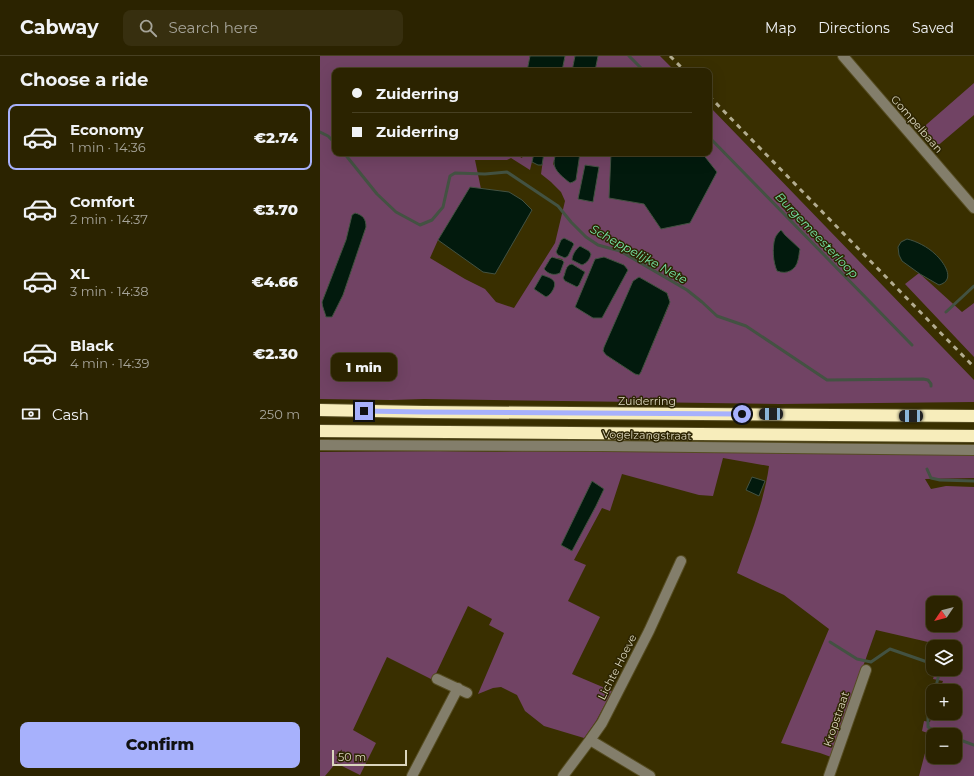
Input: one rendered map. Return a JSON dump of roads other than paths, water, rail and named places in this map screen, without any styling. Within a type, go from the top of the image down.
[{"type":"highway","name":"Zuiderring","points":[[320,410],[974,416]]},
{"type":"highway","points":[[320,431],[974,436]]},
{"type":"street","name":"Gompelbaan","points":[[843,56],[974,208]]},
{"type":"street","name":"Vogelzangstraat","points":[[320,445],[974,450]]},
{"type":"street","name":"Lichte Hoeve","points":[[563,776],[602,723],[681,561]]},
{"type":"street","name":"Kropstraat","points":[[829,776],[866,670]]},
{"type":"street","points":[[437,679],[468,693]]},
{"type":"street","points":[[412,776],[458,688]]},
{"type":"street","points":[[590,740],[650,776]]},
{"type":"waterway","name":"Burgemeesterloop","points":[[629,56],[641,68]]},
{"type":"waterway","name":"Scheppelijke Nete","points":[[320,132],[332,140]]},
{"type":"waterway","name":"Burgemeesterloop","points":[[712,140],[912,345]]},
{"type":"waterway","name":"Scheppelijke Nete","points":[[346,156],[377,194],[396,212],[420,225],[432,220],[443,207],[450,176],[455,173],[485,174],[507,172],[558,206],[586,237],[598,245],[620,251],[687,290],[717,316],[746,326],[827,380],[923,379],[928,380],[931,386]]},
{"type":"waterway","name":"Burgemeesterloop","points":[[946,312],[974,286]]},
{"type":"waterway","name":"Scheppelijke Nete","points":[[927,469],[931,478],[940,480],[974,481]]},
{"type":"waterway","points":[[830,642],[857,659],[871,662],[890,649],[926,662]]},
{"type":"waterway","points":[[937,684],[938,676]]},
{"type":"waterway","points":[[928,720],[928,727],[930,728]]},
{"type":"waterway","points":[[962,741],[974,745]]},
{"type":"railway","points":[[670,56],[682,68]]},
{"type":"railway","points":[[712,99],[974,367]]}]
